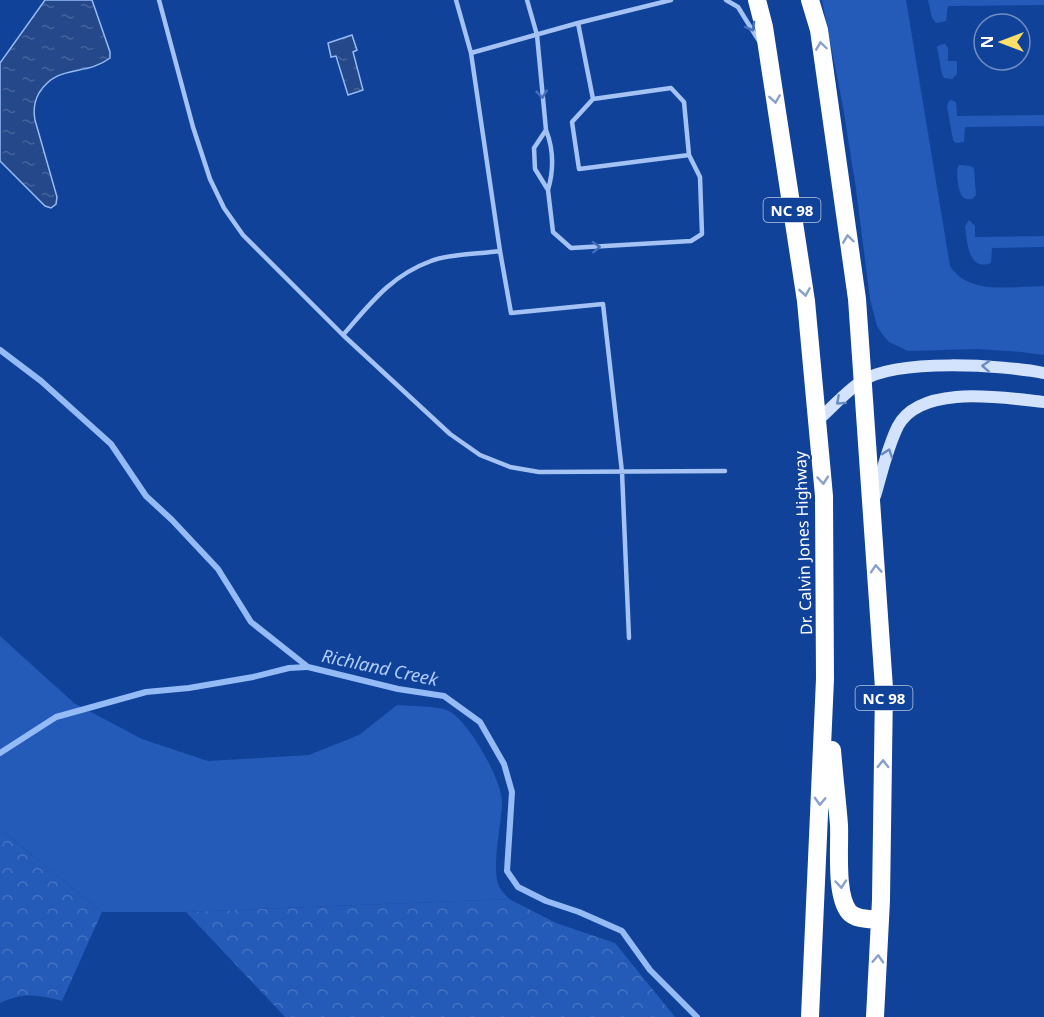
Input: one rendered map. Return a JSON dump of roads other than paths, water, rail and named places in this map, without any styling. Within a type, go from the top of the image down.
[{"type":"highway","name":"Dr. Calvin Jones Highway","points":[[757,0],[764,27],[806,301],[824,496],[825,679],[810,1017]]},
{"type":"highway","name":"NC 98","points":[[810,0],[819,30],[857,299],[884,688],[880,920],[875,1017]]},
{"type":"highway","points":[[825,679],[844,901],[853,916],[880,920]]},
{"type":"street","points":[[817,421],[862,380],[890,370],[938,366],[982,366],[1023,369],[1044,374]]},
{"type":"street","points":[[872,509],[887,452],[899,424],[914,409],[935,400],[960,397],[997,397],[1044,402]]},
{"type":"lane","points":[[159,0],[193,127],[210,179],[224,208],[243,235],[343,335],[450,434],[480,455],[510,466],[539,472],[725,471]]},
{"type":"lane","points":[[456,0],[471,53],[511,313],[603,304],[621,472],[629,638]]},
{"type":"lane","points":[[527,0],[537,35],[546,130],[551,143],[553,172],[548,190],[553,232],[571,248],[691,241],[702,234],[700,177],[689,155],[684,102],[671,88],[593,99],[572,122],[579,169],[689,155]]},
{"type":"lane","points":[[471,53],[671,0]]},
{"type":"lane","points":[[726,0],[745,16],[769,60]]},
{"type":"lane","points":[[578,23],[593,99]]},
{"type":"lane","points":[[546,130],[534,148],[535,170],[548,190]]},
{"type":"lane","points":[[343,335],[386,286],[410,271],[432,260],[500,251]]},
{"type":"water","points":[[45,0],[92,0],[110,52],[110,58],[101,64],[55,78],[46,84],[36,100],[35,120],[57,197],[56,204],[51,208],[45,206],[0,161],[0,63]]},
{"type":"water","points":[[352,35],[357,50],[353,52],[363,90],[348,95],[336,56],[331,57],[328,43]]},
{"type":"waterway","name":"Richland Creek","points":[[0,350],[41,381],[111,444],[146,496],[218,569],[251,622],[308,667],[398,689],[444,696],[480,722],[504,764],[512,792],[507,871],[518,887],[546,901],[579,912],[622,931],[650,970],[697,1017]]},
{"type":"waterway","points":[[0,753],[56,717],[146,692],[189,688],[289,668],[307,667]]}]
